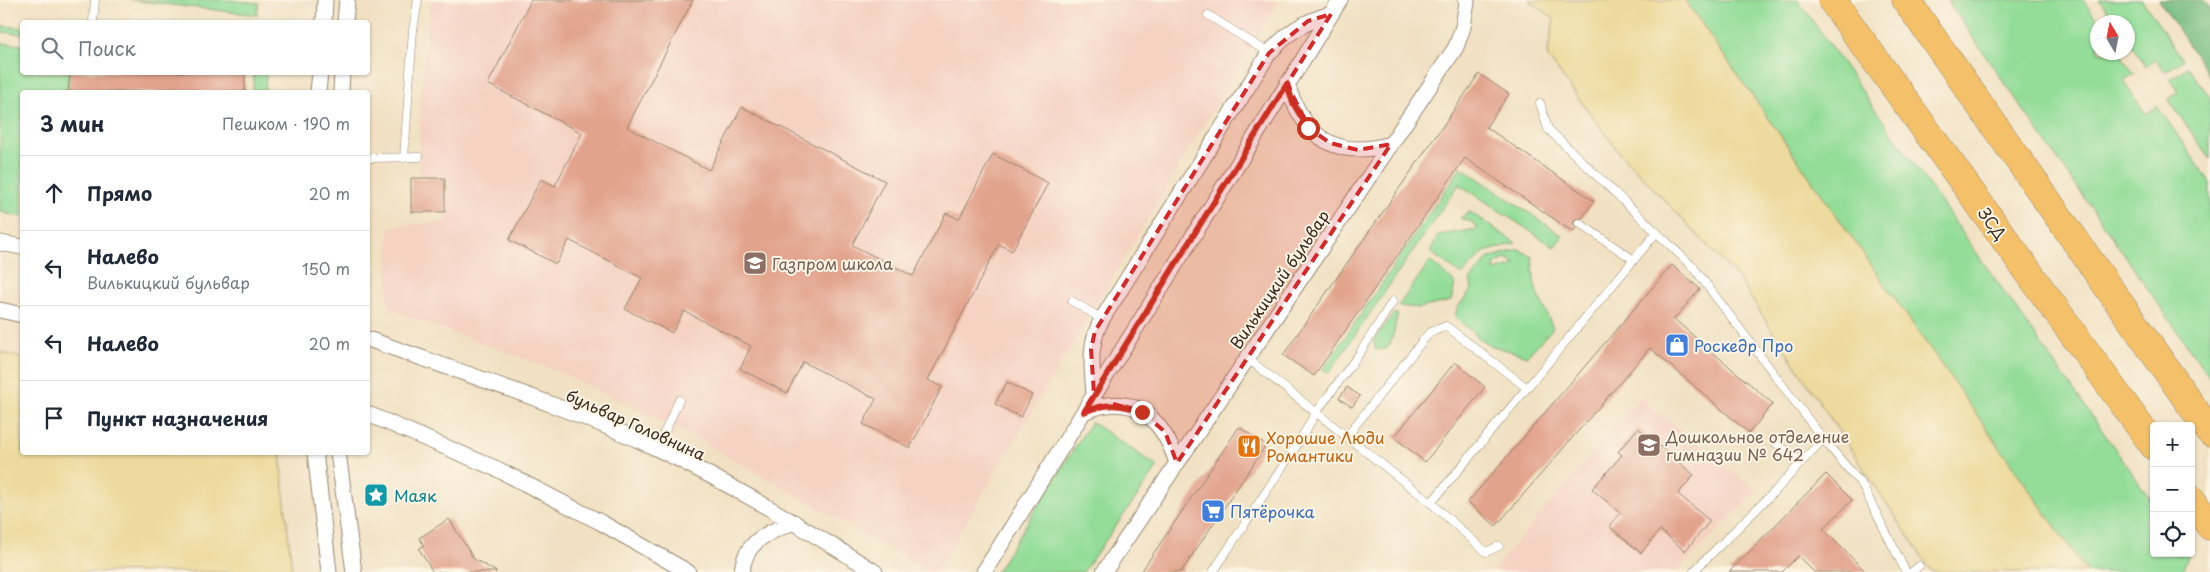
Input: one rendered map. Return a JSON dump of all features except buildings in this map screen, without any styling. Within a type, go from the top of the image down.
[{"type":"highway","name":"ЗСД","points":[[1832,0],[2150,440]]},
{"type":"highway","points":[[1906,0],[2210,432]]},
{"type":"highway","points":[[2195,505],[2210,526]]},
{"type":"street","points":[[324,20],[325,0]]},
{"type":"street","points":[[345,20],[347,0]]},
{"type":"street","points":[[984,572],[1340,0]]},
{"type":"street","name":"Вилькицкий бульвар","points":[[1104,572],[1456,47],[1466,14],[1466,0]]},
{"type":"street","points":[[1094,394],[1091,349],[1095,331],[1102,319],[1269,53],[1287,34],[1308,21],[1331,14]]},
{"type":"street","points":[[318,90],[320,75]]},
{"type":"street","points":[[341,90],[342,75]]},
{"type":"street","points":[[1287,84],[1298,111],[1308,128],[1319,137],[1330,143],[1358,150],[1372,149],[1391,144]]},
{"type":"street","points":[[0,243],[20,247]]},
{"type":"street","points":[[0,310],[20,315]]},
{"type":"street","name":"бульвар Головнина","points":[[370,340],[488,380],[657,449],[794,522],[875,572]]},
{"type":"street","points":[[1084,412],[1097,406],[1112,404],[1128,406],[1142,412],[1155,421],[1165,432],[1177,463]]},
{"type":"street","points":[[370,415],[497,468],[600,522],[688,572]]},
{"type":"street","points":[[315,455],[329,572]]},
{"type":"street","points":[[338,455],[354,572]]},
{"type":"street","points":[[742,572],[742,562],[750,546],[762,536],[794,522]]},
{"type":"lane","points":[[93,20],[95,0]]},
{"type":"lane","points":[[404,158],[413,30],[418,0]]},
{"type":"lane","points":[[1208,15],[1269,53]]},
{"type":"lane","points":[[1540,103],[1548,129],[1694,268],[1823,439],[1862,485],[1906,572]]},
{"type":"lane","points":[[370,158],[419,157]]},
{"type":"lane","points":[[1579,223],[1634,260]]},
{"type":"lane","points":[[1430,503],[1658,232]]},
{"type":"lane","points":[[1072,301],[1102,319]]},
{"type":"lane","points":[[1213,572],[1300,442],[1315,414],[1359,354],[1393,301]]},
{"type":"lane","points":[[1346,437],[1429,333],[1446,326],[1527,388]]},
{"type":"lane","points":[[1247,358],[1315,414],[1430,503],[1486,552],[1499,546]]},
{"type":"lane","points":[[657,449],[679,400]]},
{"type":"lane","points":[[1693,572],[1823,439]]},
{"type":"lane","points":[[1774,442],[1801,462]]},
{"type":"lane","points":[[1912,572],[1919,566]]},
{"type":"highlighted area","points":[[1331,14],[1287,84],[1309,128],[1330,143],[1358,150],[1391,144],[1177,463],[1165,432],[1142,412],[1113,404],[1084,412],[1094,394],[1091,349],[1095,331],[1269,53],[1308,21]]},
{"type":"shaded area","name":"Газпром школа","points":[[431,0],[1279,0],[936,572],[930,572],[692,436],[557,371],[391,310],[388,299],[389,227],[448,221],[448,177],[419,178],[420,99]]},
{"type":"shaded area","name":"Дошкольное отделение гимназии № 642","points":[[1640,398],[1758,491],[1676,572],[1491,572]]},
{"type":"green space","points":[[130,0],[230,0],[259,3],[257,15]]},
{"type":"green space","points":[[1685,0],[1798,0],[2150,498],[2150,557],[2188,557],[2182,572],[2087,572]]},
{"type":"green space","points":[[1947,0],[2083,0],[2094,15],[2090,15],[2090,60],[2125,60],[2134,74],[2123,81],[2146,114],[2157,106],[2210,182],[2210,378]]},
{"type":"green space","points":[[2099,0],[2142,0],[2183,60],[2165,72],[2156,59],[2146,66],[2135,50],[2135,15],[2110,15]]},
{"type":"green space","points":[[2159,0],[2204,0],[2210,8],[2210,77]]},
{"type":"green space","points":[[3,26],[20,28],[20,34],[2,32]]},
{"type":"green space","points":[[0,43],[20,45],[20,75],[70,75],[68,90],[20,90],[20,217],[0,212]]},
{"type":"green space","points":[[2188,67],[2210,97],[2210,159],[2168,99],[2179,92],[2170,79]]},
{"type":"green space","points":[[254,75],[266,75],[265,90],[253,90]]},
{"type":"green space","points":[[1461,167],[1563,236],[1554,247],[1459,184],[1329,373],[1323,370]]},
{"type":"green space","points":[[1470,212],[1516,243],[1484,252],[1462,275],[1430,252],[1438,235],[1478,229],[1472,222],[1460,218]]},
{"type":"green space","points":[[1519,249],[1532,257],[1535,287],[1553,328],[1527,356],[1486,344],[1455,317],[1457,308],[1472,289],[1470,280],[1489,258]],"holes":[[[1507,258],[1516,265],[1494,271],[1495,264]]]},
{"type":"green space","points":[[1430,261],[1455,283],[1451,301],[1419,308],[1398,306]]},
{"type":"green space","points":[[1393,314],[1398,314],[1389,346],[1386,349],[1375,350],[1374,340]]},
{"type":"green space","points":[[1091,422],[1158,467],[1083,572],[996,572]]},
{"type":"sand","points":[[1529,0],[1685,0],[2087,572],[1932,572],[1737,277],[1619,152],[1547,56],[1554,19]]},
{"type":"sand","points":[[0,352],[20,357],[20,455],[280,455],[292,572],[0,572]]},
{"type":"place","name":"Газпром школа","points":[[755,263]]},
{"type":"place","name":"Роскедр Про","points":[[1677,345]]},
{"type":"place","name":"Дошкольное отделение гимназии № 642","points":[[1649,445]]},
{"type":"place","name":"Хорошие Люди Романтики","points":[[1249,446]]},
{"type":"place","name":"Маяк","points":[[376,495]]},
{"type":"place","name":"Пятёрочка","points":[[1213,511]]},
{"type":"route","points":[[1142,412],[1128,406],[1112,404],[1097,406],[1084,412],[1287,84],[1293,103],[1308,128]]}]
